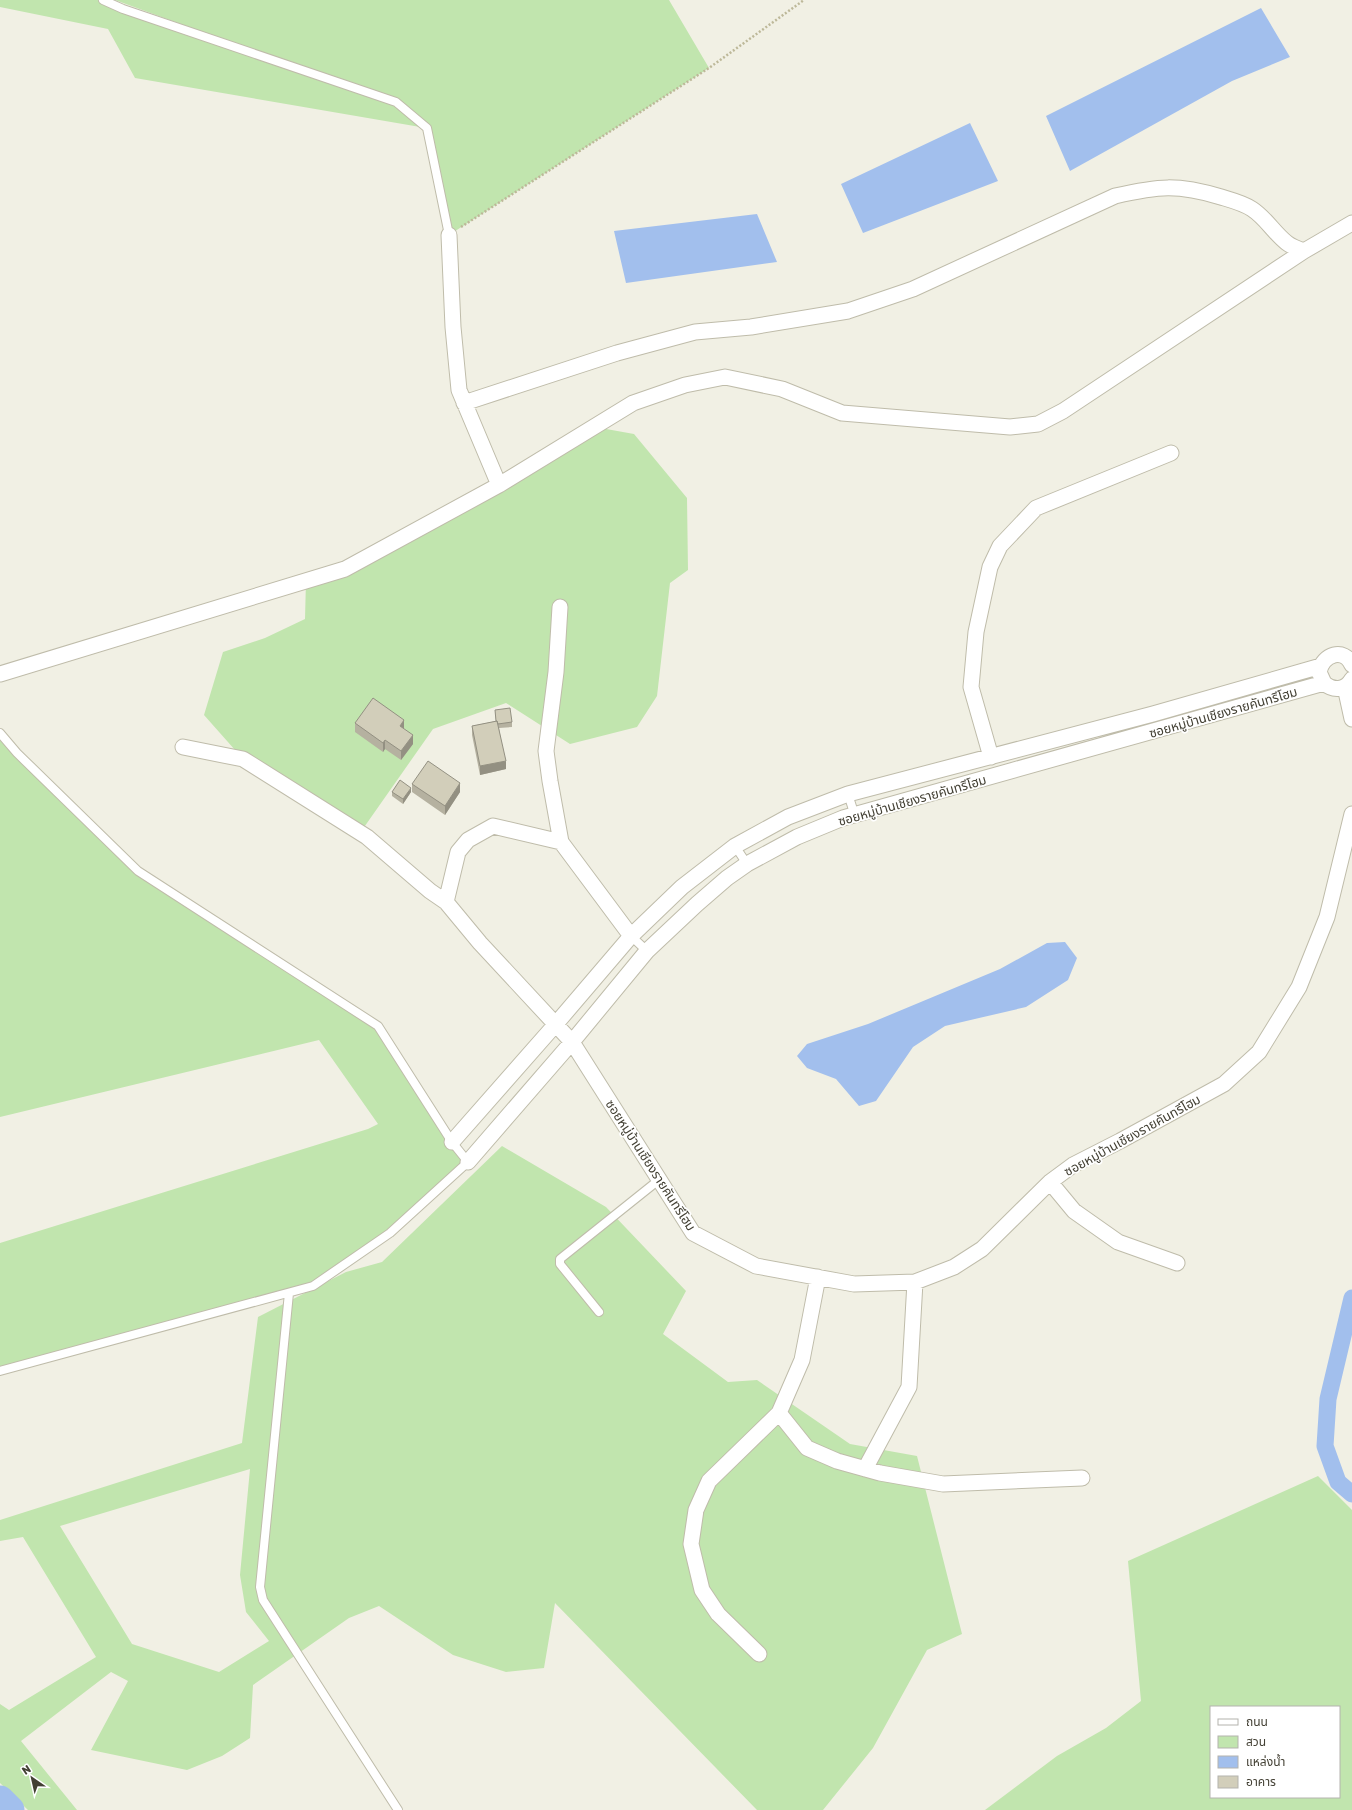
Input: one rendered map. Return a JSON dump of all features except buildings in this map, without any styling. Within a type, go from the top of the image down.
[{"type":"street","points":[[464,403],[617,354],[695,332],[751,327],[848,311],[913,289],[1115,196],[1137,191],[1162,187],[1187,188],[1237,201],[1252,208],[1266,220],[1288,244],[1304,251]]},
{"type":"street","points":[[0,674],[345,569],[499,485],[633,403],[685,385],[725,377],[782,389],[842,413],[1010,427],[1038,424],[1063,411],[1304,251],[1352,223]]},
{"type":"street","points":[[449,235],[453,327],[459,390],[499,485]]},
{"type":"street","points":[[991,757],[971,687],[976,632],[990,567],[1000,546],[1036,508],[1171,453]]},
{"type":"street","points":[[560,607],[556,672],[546,751],[561,842],[631,936]]},
{"type":"street","points":[[1352,665],[1345,657],[1338,655],[1327,658],[1321,666],[1321,678],[1324,683],[1333,689],[1348,683],[1352,720]]},
{"type":"street","points":[[452,1142],[631,936],[682,887],[735,846],[788,817],[848,794],[1153,714],[1321,666]]},
{"type":"street","name":"ซอยหมู่บ้านเชียงรายคันทรีโฮม","points":[[468,1162],[572,1042],[647,951],[727,878],[747,864],[798,837],[842,818],[855,816],[1324,683]]},
{"type":"street","name":"ซอยหมู่บ้านเชียงรายคันทรีโฮม","points":[[183,747],[243,759],[366,837],[430,891],[446,902],[480,943],[572,1042],[693,1233],[756,1266],[818,1276],[854,1284],[915,1282],[954,1267],[982,1249],[1050,1182],[1073,1165],[1224,1084],[1259,1052],[1300,987],[1325,924],[1352,814]]},
{"type":"street","points":[[446,902],[458,852],[468,840],[480,832],[493,826],[561,842]]},
{"type":"street","points":[[1050,1182],[1074,1211],[1118,1242],[1177,1263]]},
{"type":"street","points":[[759,1654],[718,1614],[702,1590],[691,1544],[696,1510],[709,1481],[779,1412],[802,1360],[818,1276]]},
{"type":"street","points":[[865,1469],[909,1387],[915,1282]]},
{"type":"street","points":[[779,1412],[807,1448],[837,1461],[865,1469],[943,1484],[1082,1478]]},
{"type":"lane","points":[[103,0],[123,9],[396,102],[427,128],[449,235]]},
{"type":"lane","points":[[1153,714],[1156,730]]},
{"type":"lane","points":[[0,733],[17,753],[138,871],[378,1026],[452,1142],[468,1162],[390,1233],[313,1286],[0,1371]]},
{"type":"lane","points":[[848,794],[855,816]]},
{"type":"lane","points":[[735,846],[747,864]]},
{"type":"lane","points":[[631,936],[647,951]]},
{"type":"lane","points":[[599,1312],[560,1264],[560,1258],[660,1179]]},
{"type":"lane","points":[[289,1293],[260,1587],[263,1600],[398,1810]]},
{"type":"path","points":[[449,235],[709,68],[804,0]]},
{"type":"green space","points":[[0,0],[103,0],[367,92],[115,0],[669,0],[709,68],[449,235],[426,128],[135,78],[108,29],[0,7]]},
{"type":"green space","points":[[595,427],[634,434],[687,498],[688,570],[670,583],[657,696],[637,727],[570,744],[506,703],[433,729],[360,833],[243,759],[204,715],[223,652],[265,638],[305,619],[306,580],[345,569]]},
{"type":"green space","points":[[0,733],[138,871],[378,1026],[468,1162],[390,1233],[313,1286],[0,1371],[0,1243],[368,1129],[378,1124],[319,1040],[0,1117]]},
{"type":"green space","points":[[502,1146],[606,1207],[686,1291],[663,1334],[728,1382],[757,1380],[850,1444],[917,1456],[962,1634],[927,1650],[873,1748],[823,1810],[757,1810],[555,1603],[544,1668],[506,1672],[453,1655],[379,1606],[349,1618],[253,1685],[250,1738],[222,1756],[187,1770],[91,1750],[128,1681],[111,1672],[21,1741],[77,1810],[28,1810],[0,1783],[0,1704],[9,1710],[96,1657],[23,1537],[0,1541],[0,1520],[242,1443],[258,1317],[346,1272],[382,1262]],"holes":[[[250,1469],[240,1575],[246,1612],[269,1641],[219,1672],[132,1644],[60,1526]]]},
{"type":"green space","points":[[1318,1476],[1352,1510],[1352,1810],[985,1810],[1057,1756],[1106,1728],[1141,1701],[1128,1561]]},
{"type":"water","points":[[1261,8],[1290,57],[1232,81],[1070,171],[1046,116]]},
{"type":"water","points":[[970,123],[998,181],[863,233],[841,184]]},
{"type":"water","points":[[757,214],[777,262],[626,283],[614,231]]},
{"type":"water","points":[[1065,942],[1077,958],[1068,980],[1026,1007],[945,1026],[913,1047],[876,1101],[859,1106],[836,1079],[807,1068],[797,1056],[807,1044],[868,1024],[1000,969],[1047,943]]},
{"type":"waterway","points":[[1352,1298],[1328,1399],[1325,1446],[1338,1482],[1352,1494]]},
{"type":"waterway","points":[[0,1800],[10,1810]]}]
